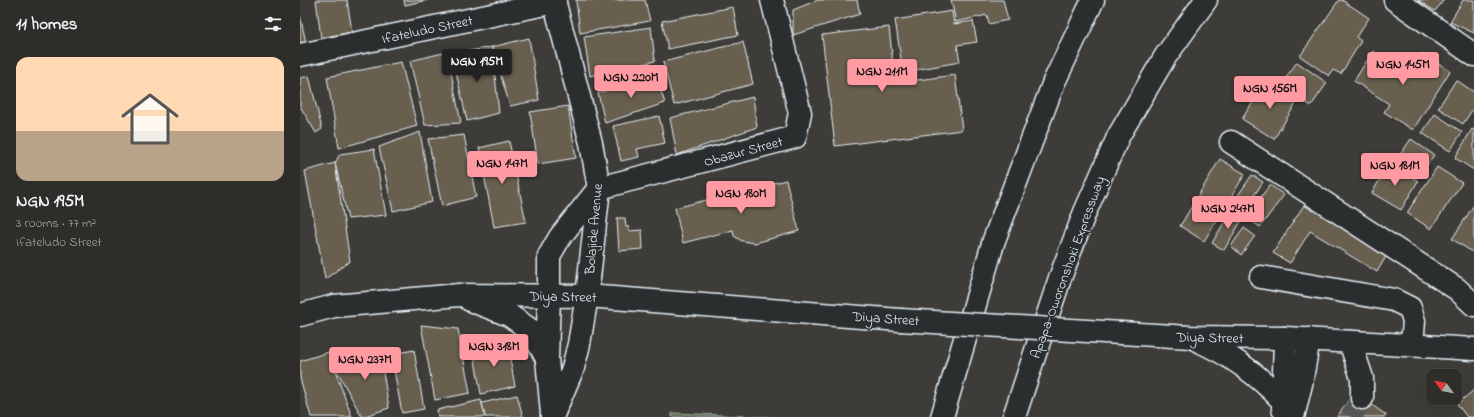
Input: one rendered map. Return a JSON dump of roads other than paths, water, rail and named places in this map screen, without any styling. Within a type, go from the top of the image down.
[{"type":"main road","name":"Obazur Street","points":[[600,188],[795,137],[800,113],[772,0]]},
{"type":"main road","points":[[942,417],[994,240],[1054,82],[1093,0]]},
{"type":"main road","name":"Apapa-Oworonshoki Expressway","points":[[1014,417],[1060,278],[1085,212],[1119,135],[1166,57],[1206,0]]},
{"type":"main road","points":[[1395,0],[1474,55]]},
{"type":"main road","name":"Bolajide Avenue","points":[[552,417],[573,368],[579,344],[587,296],[600,188],[591,143],[554,1]]},
{"type":"main road","name":"Ifateludo Street","points":[[300,55],[554,1]]},
{"type":"main road","points":[[1231,142],[1457,289],[1474,305]]},
{"type":"main road","points":[[552,417],[547,359],[549,256],[560,237],[600,188]]},
{"type":"main road","points":[[1261,277],[1394,300],[1410,308],[1414,321],[1412,345]]},
{"type":"main road","points":[[459,296],[509,315],[532,331],[547,359]]},
{"type":"main road","name":"Diya Street","points":[[300,315],[334,306],[459,296],[587,296],[900,320],[1190,337],[1309,339],[1474,349]]},
{"type":"main road","points":[[1190,337],[1220,350],[1242,365],[1266,384],[1286,412]]},
{"type":"main road","points":[[1285,338],[1286,412]]},
{"type":"main road","points":[[1286,412],[1301,384],[1309,339]]},
{"type":"main road","points":[[1350,342],[1362,378],[1362,398]]},
{"type":"tunnel","points":[[1351,417],[1362,398]]}]
